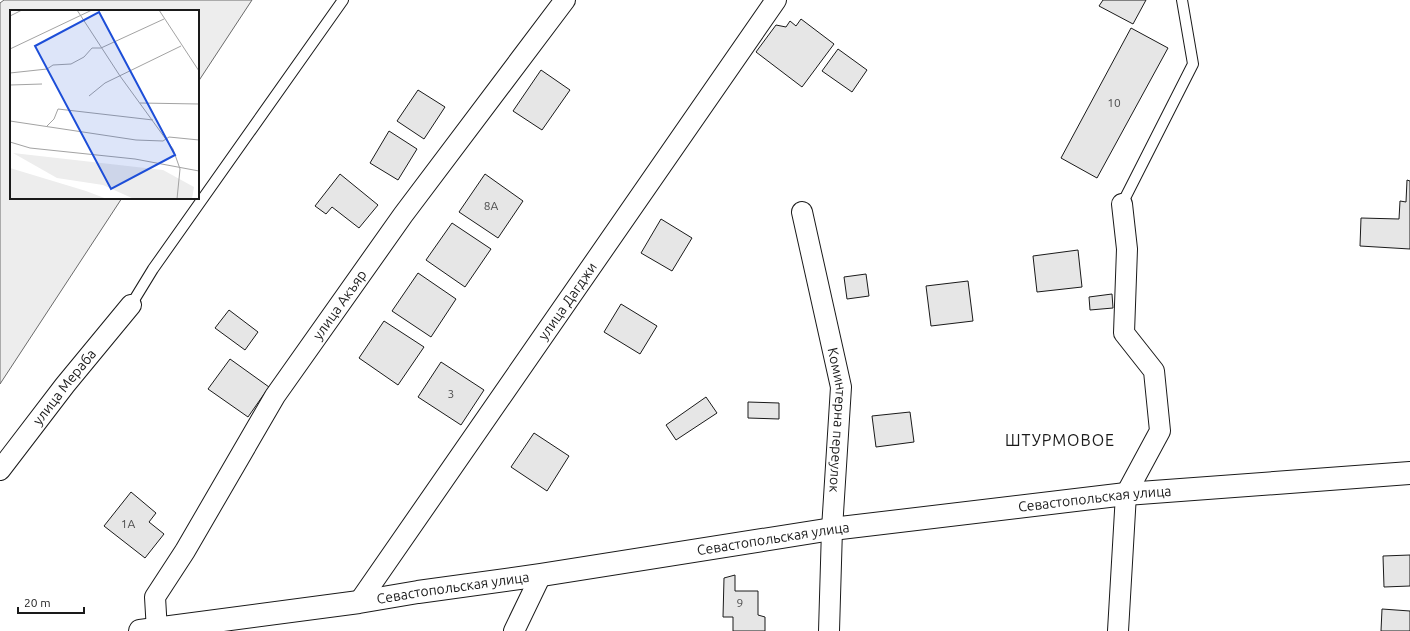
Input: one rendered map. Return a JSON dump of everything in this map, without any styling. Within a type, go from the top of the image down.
[{"type":"street","name":"улица Акъяр","points":[[151,630],[155,597],[185,550],[275,396],[403,215],[565,0]]},
{"type":"street","name":"улица Дагджи","points":[[359,602],[776,0]]},
{"type":"street","points":[[1118,631],[1126,494],[1160,431],[1154,371],[1124,333],[1127,249],[1122,204]]},
{"type":"street","name":"Коминтерна переулок","points":[[802,212],[841,387],[832,529],[829,631]]},
{"type":"street","name":"улица Мераба","points":[[0,470],[65,385],[131,305]]},
{"type":"street","name":"Севастопольская улица","points":[[151,630],[359,602],[832,529],[1126,494],[1410,473]]},
{"type":"street","points":[[514,631],[541,574]]},
{"type":"lane","points":[[131,305],[153,269],[343,0]]},
{"type":"lane","points":[[1122,204],[1194,64],[1182,0]]},
{"type":"shaded area","points":[[4,0],[252,0],[199,80],[199,10],[10,10],[10,199],[121,199],[0,384],[0,3]]},
{"type":"building","points":[[1103,0],[1146,0],[1133,24],[1099,6]]},
{"type":"building","points":[[801,19],[834,44],[802,87],[756,52],[776,25],[786,27],[790,21],[796,26]]},
{"type":"building","points":[[1131,28],[1168,48],[1097,178],[1061,158]]},
{"type":"building","points":[[838,49],[867,70],[852,92],[822,71]]},
{"type":"building","points":[[541,70],[570,90],[542,130],[513,111]]},
{"type":"building","points":[[418,90],[445,107],[424,139],[397,121]]},
{"type":"building","points":[[389,131],[417,149],[398,180],[370,163]]},
{"type":"building","points":[[340,174],[378,205],[359,228],[332,207],[326,214],[315,206]]},
{"type":"building","points":[[485,174],[523,201],[498,238],[459,212]]},
{"type":"building","points":[[1407,180],[1410,181],[1410,249],[1360,246],[1361,218],[1399,219],[1400,201],[1406,202]]},
{"type":"building","points":[[661,219],[692,238],[672,271],[641,253]]},
{"type":"building","points":[[452,223],[491,249],[465,287],[426,260]]},
{"type":"building","points":[[1078,250],[1082,287],[1037,292],[1033,256]]},
{"type":"building","points":[[418,273],[456,299],[431,337],[392,311]]},
{"type":"building","points":[[866,274],[869,296],[847,299],[844,277]]},
{"type":"building","points":[[968,281],[973,321],[931,326],[926,286]]},
{"type":"building","points":[[1112,294],[1113,308],[1090,310],[1089,297]]},
{"type":"building","points":[[621,304],[657,326],[640,354],[604,332]]},
{"type":"building","points":[[229,310],[258,332],[245,350],[215,328]]},
{"type":"building","points":[[384,321],[424,347],[398,385],[359,358]]},
{"type":"building","points":[[230,359],[269,387],[248,417],[208,389]]},
{"type":"building","points":[[441,362],[484,390],[461,425],[418,397]]},
{"type":"building","points":[[706,397],[717,413],[676,440],[666,425]]},
{"type":"building","points":[[748,402],[779,403],[779,419],[748,418]]},
{"type":"building","points":[[910,412],[914,442],[876,447],[872,416]]},
{"type":"building","points":[[534,433],[569,456],[547,491],[511,467]]},
{"type":"building","points":[[131,492],[156,513],[149,522],[164,534],[145,558],[104,526]]},
{"type":"building","points":[[1410,555],[1410,586],[1384,587],[1383,556]]},
{"type":"building","points":[[735,575],[735,591],[758,591],[758,615],[765,617],[765,631],[733,631],[733,617],[723,617],[724,578]]},
{"type":"building","points":[[1382,609],[1410,611],[1410,631],[1381,631]]},
{"type":"district","name":"ШТУРМОВОЕ","points":[[1060,440]]}]
